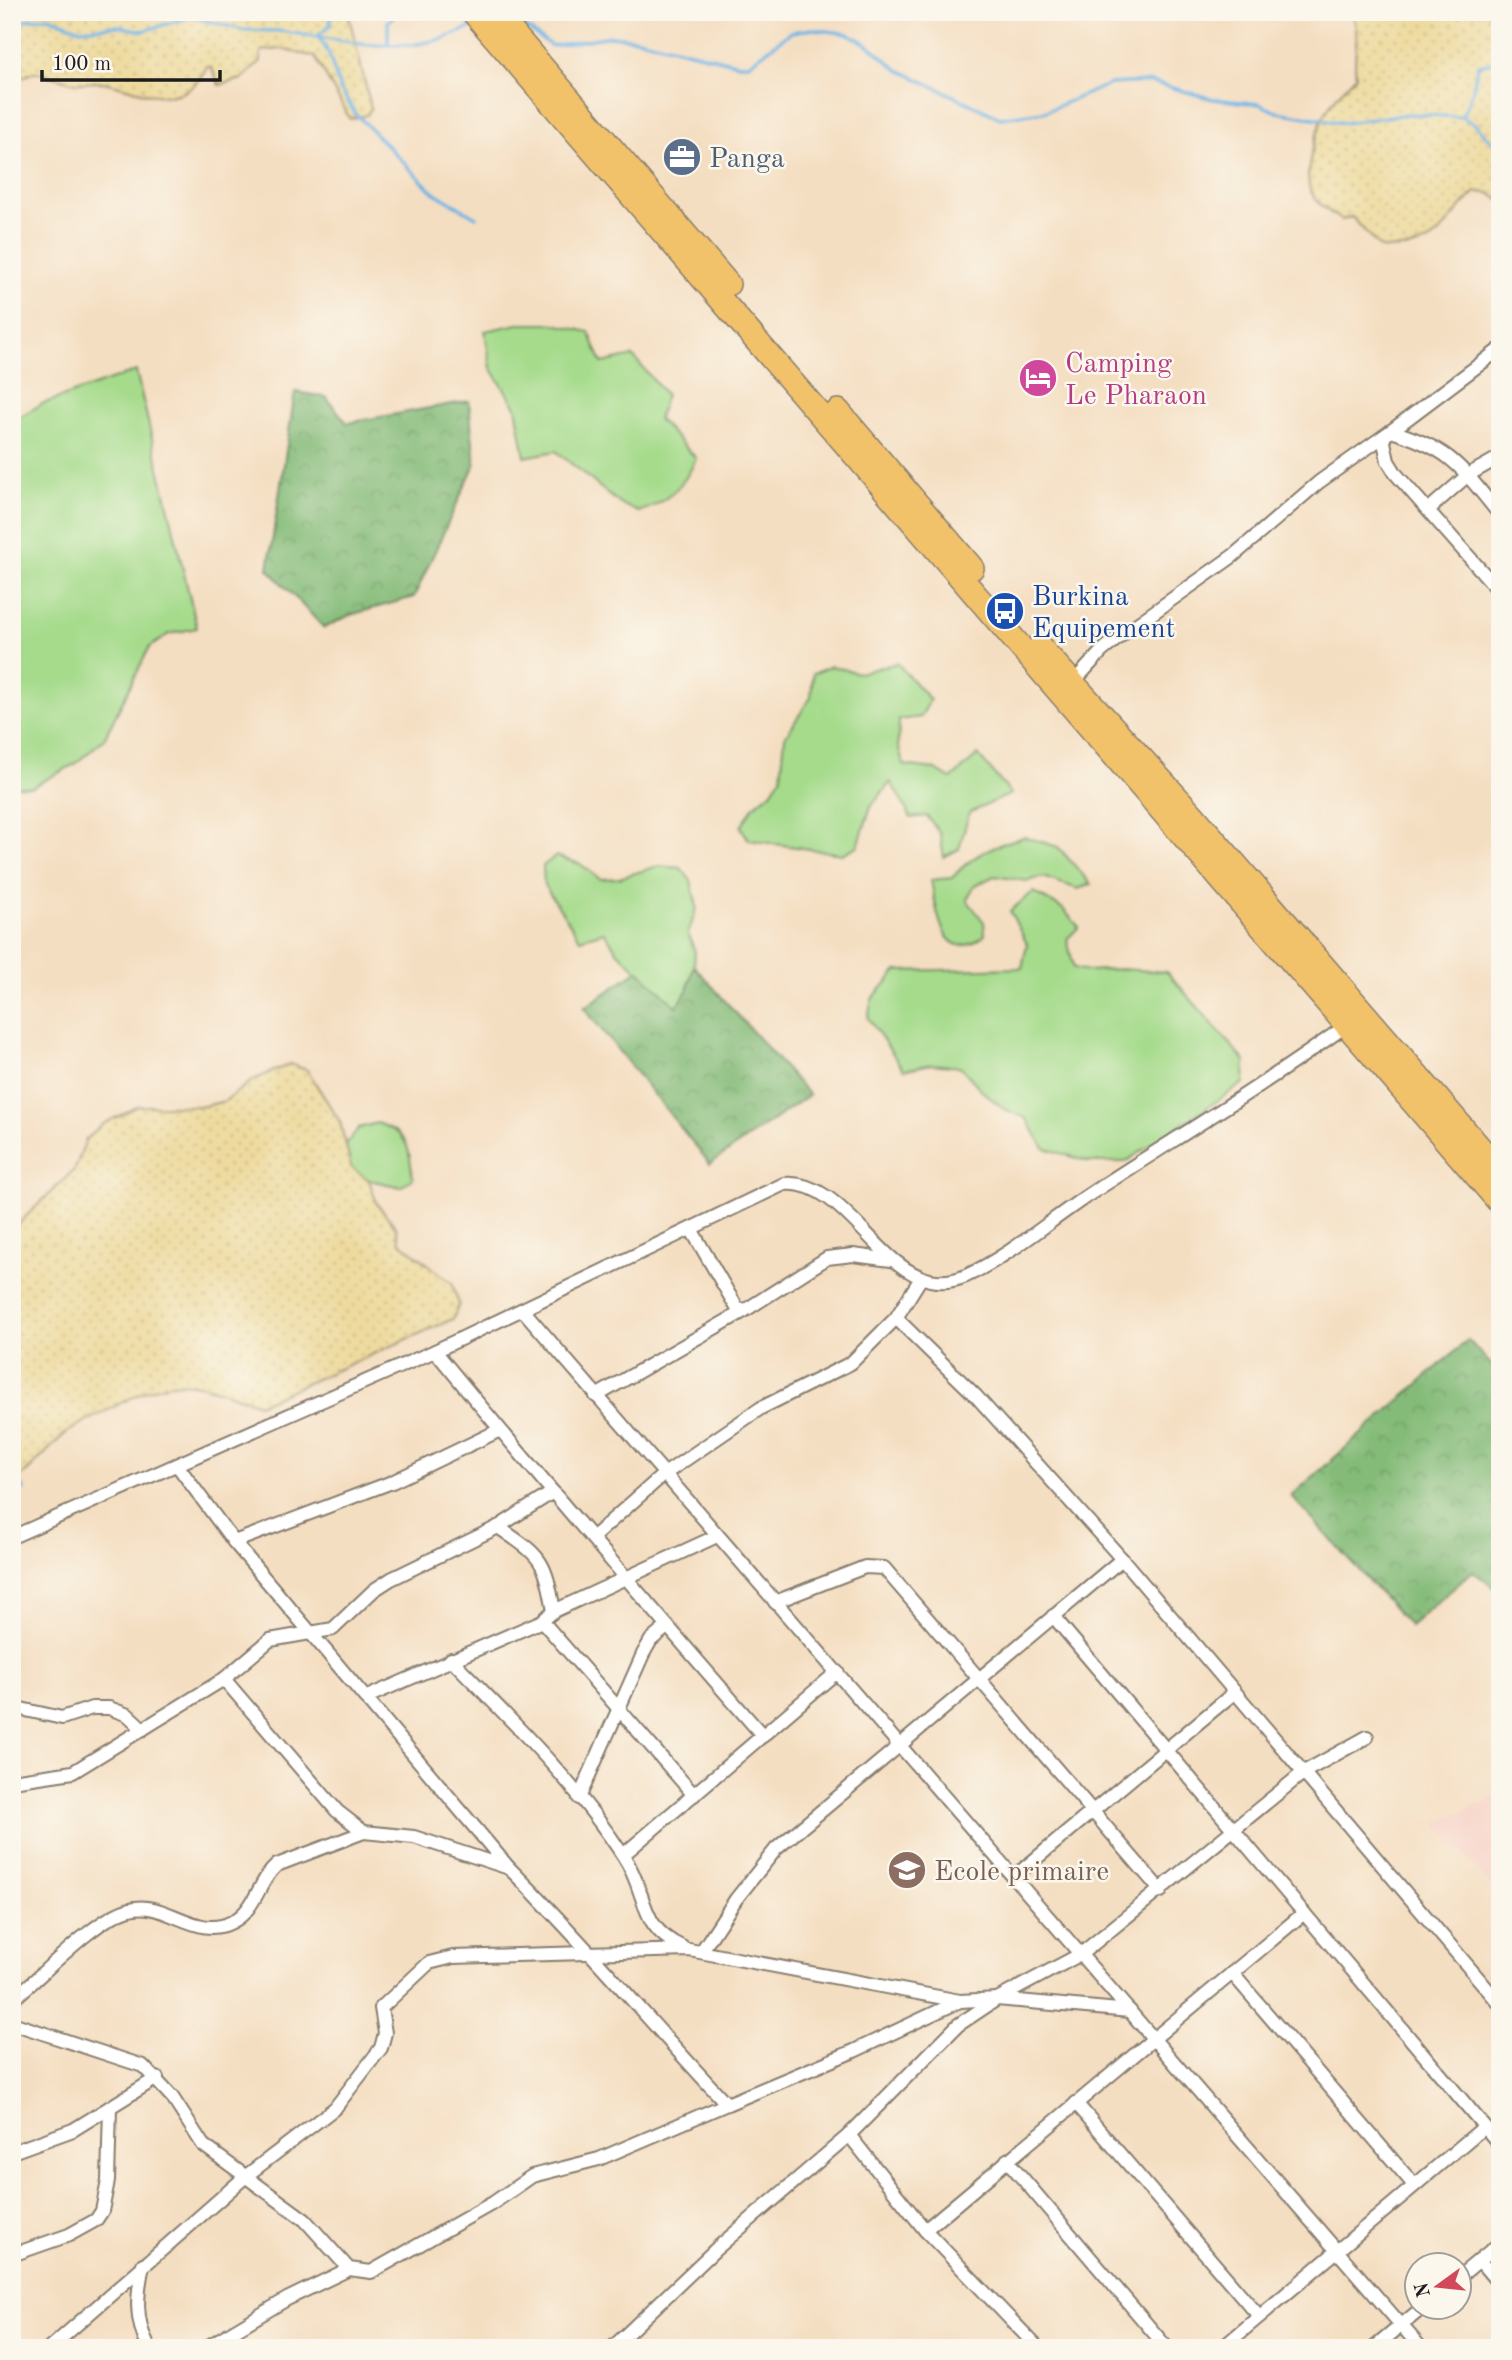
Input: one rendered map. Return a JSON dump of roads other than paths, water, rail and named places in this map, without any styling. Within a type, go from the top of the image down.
[{"type":"highway","points":[[473,12],[1068,689],[1347,1025],[1500,1203]]},
{"type":"highway","points":[[500,18],[1014,619],[1068,689],[1202,826],[1500,1171]]},
{"type":"street","points":[[1068,689],[1102,651],[1233,556],[1319,482],[1495,353],[1500,367]]},
{"type":"street","points":[[1387,434],[1436,447],[1468,475],[1500,514]]},
{"type":"street","points":[[1387,434],[1388,461],[1396,474],[1500,592]]},
{"type":"street","points":[[1428,510],[1468,475],[1500,457]]},
{"type":"street","points":[[12,1537],[435,1351],[691,1229],[764,1191],[784,1184],[802,1183],[846,1213],[895,1261],[921,1278],[951,1282],[993,1262],[1086,1196],[1347,1025]]},
{"type":"street","points":[[691,1229],[737,1308],[744,1311]]},
{"type":"street","points":[[596,1396],[744,1311],[827,1258],[853,1255],[895,1261]]},
{"type":"street","points":[[593,1536],[663,1475],[779,1397],[851,1363],[896,1318],[921,1278]]},
{"type":"street","points":[[523,1310],[1420,2348]]},
{"type":"street","points":[[896,1318],[976,1396],[1122,1559],[1500,2004]]},
{"type":"street","points":[[435,1351],[593,1536],[625,1579],[763,1736]]},
{"type":"street","points":[[234,1542],[392,1482],[500,1430]]},
{"type":"street","points":[[177,1465],[234,1542],[509,1868],[727,2104]]},
{"type":"street","points":[[12,1781],[74,1772],[224,1679],[270,1640],[291,1633],[313,1634],[342,1622],[374,1590],[391,1579],[498,1527],[553,1492]]},
{"type":"street","points":[[498,1527],[535,1552],[546,1569],[554,1611]]},
{"type":"street","points":[[367,1697],[542,1621],[554,1611],[717,1536]]},
{"type":"street","points":[[695,1951],[776,1849],[1122,1559]]},
{"type":"street","points":[[775,1602],[865,1567],[884,1568],[1161,1891]]},
{"type":"street","points":[[1053,1616],[1500,2145]]},
{"type":"street","points":[[542,1621],[694,1794]]},
{"type":"street","points":[[579,1798],[643,1654],[652,1640],[667,1627]]},
{"type":"street","points":[[451,1659],[523,1732],[579,1798],[623,1855],[638,1880],[654,1929],[670,1941],[695,1951],[960,2001],[997,1999],[1130,2011]]},
{"type":"street","points":[[623,1855],[837,1672]]},
{"type":"street","points":[[224,1679],[337,1811],[364,1832]]},
{"type":"street","points":[[1014,1877],[1235,1692]]},
{"type":"street","points":[[12,1707],[62,1718],[92,1708],[110,1708],[128,1715],[143,1729]]},
{"type":"street","points":[[612,2348],[716,2249],[849,2135],[940,2042],[997,1999],[1081,1954],[1304,1772],[1367,1737]]},
{"type":"street","points":[[12,2000],[89,1934],[130,1909],[154,1908],[185,1922],[209,1928],[231,1923],[247,1910],[258,1895],[266,1874],[277,1865],[364,1832],[414,1837],[509,1868]]},
{"type":"street","points":[[925,2230],[1304,1913]]},
{"type":"street","points":[[50,2348],[246,2176],[335,2108],[381,2048],[385,2033],[381,2008],[429,1964],[453,1957],[695,1951]]},
{"type":"street","points":[[1232,1973],[1414,2185]]},
{"type":"street","points":[[205,2348],[287,2299],[349,2269],[370,2272],[493,2203],[533,2176],[599,2159],[854,2051],[960,2001]]},
{"type":"street","points":[[12,2023],[128,2059],[157,2078],[203,2144],[305,2220],[349,2269]]},
{"type":"street","points":[[12,2152],[73,2130],[157,2078]]},
{"type":"street","points":[[1076,2103],[1259,2316]]},
{"type":"street","points":[[15,2249],[58,2240],[96,2220],[102,2211],[108,2181],[110,2107]]},
{"type":"street","points":[[1222,2348],[1485,2127]]},
{"type":"street","points":[[849,2135],[925,2230],[1038,2348]]},
{"type":"street","points":[[1007,2160],[1167,2348]]},
{"type":"street","points":[[1474,2264],[1500,2243]]},
{"type":"street","points":[[1479,2260],[1500,2285]]},
{"type":"street","points":[[143,2264],[136,2301],[138,2322],[149,2348]]},
{"type":"street","points":[[1374,2348],[1405,2322]]},
{"type":"waterway","points":[[332,12],[330,25],[318,36],[328,52],[340,89],[355,113],[433,192],[476,217]]},
{"type":"waterway","points":[[388,44],[388,22],[398,12]]},
{"type":"waterway","points":[[12,22],[49,17],[80,29],[117,26],[143,31],[191,17],[243,30],[279,31],[369,45],[413,45],[443,39],[474,26]]},
{"type":"waterway","points":[[514,19],[552,46],[611,36],[638,39],[739,64],[749,64],[791,32],[813,29],[849,34],[870,46],[897,69],[1000,118],[1044,112],[1110,84],[1150,82],[1213,99],[1259,104],[1277,112],[1344,123],[1408,114],[1462,117],[1475,124],[1500,150]]},
{"type":"waterway","points":[[1462,117],[1472,94],[1478,65],[1500,61]]},
{"type":"waterway","points":[[12,1472],[24,1490]]},
{"type":"place","name":"Panga","points":[[682,157]]},
{"type":"place","name":"Camping Le Pharaon","points":[[1038,378]]},
{"type":"place","name":"Burkina Equipement","points":[[1005,611]]},
{"type":"place","name":"Ecole primaire","points":[[907,1870]]}]
